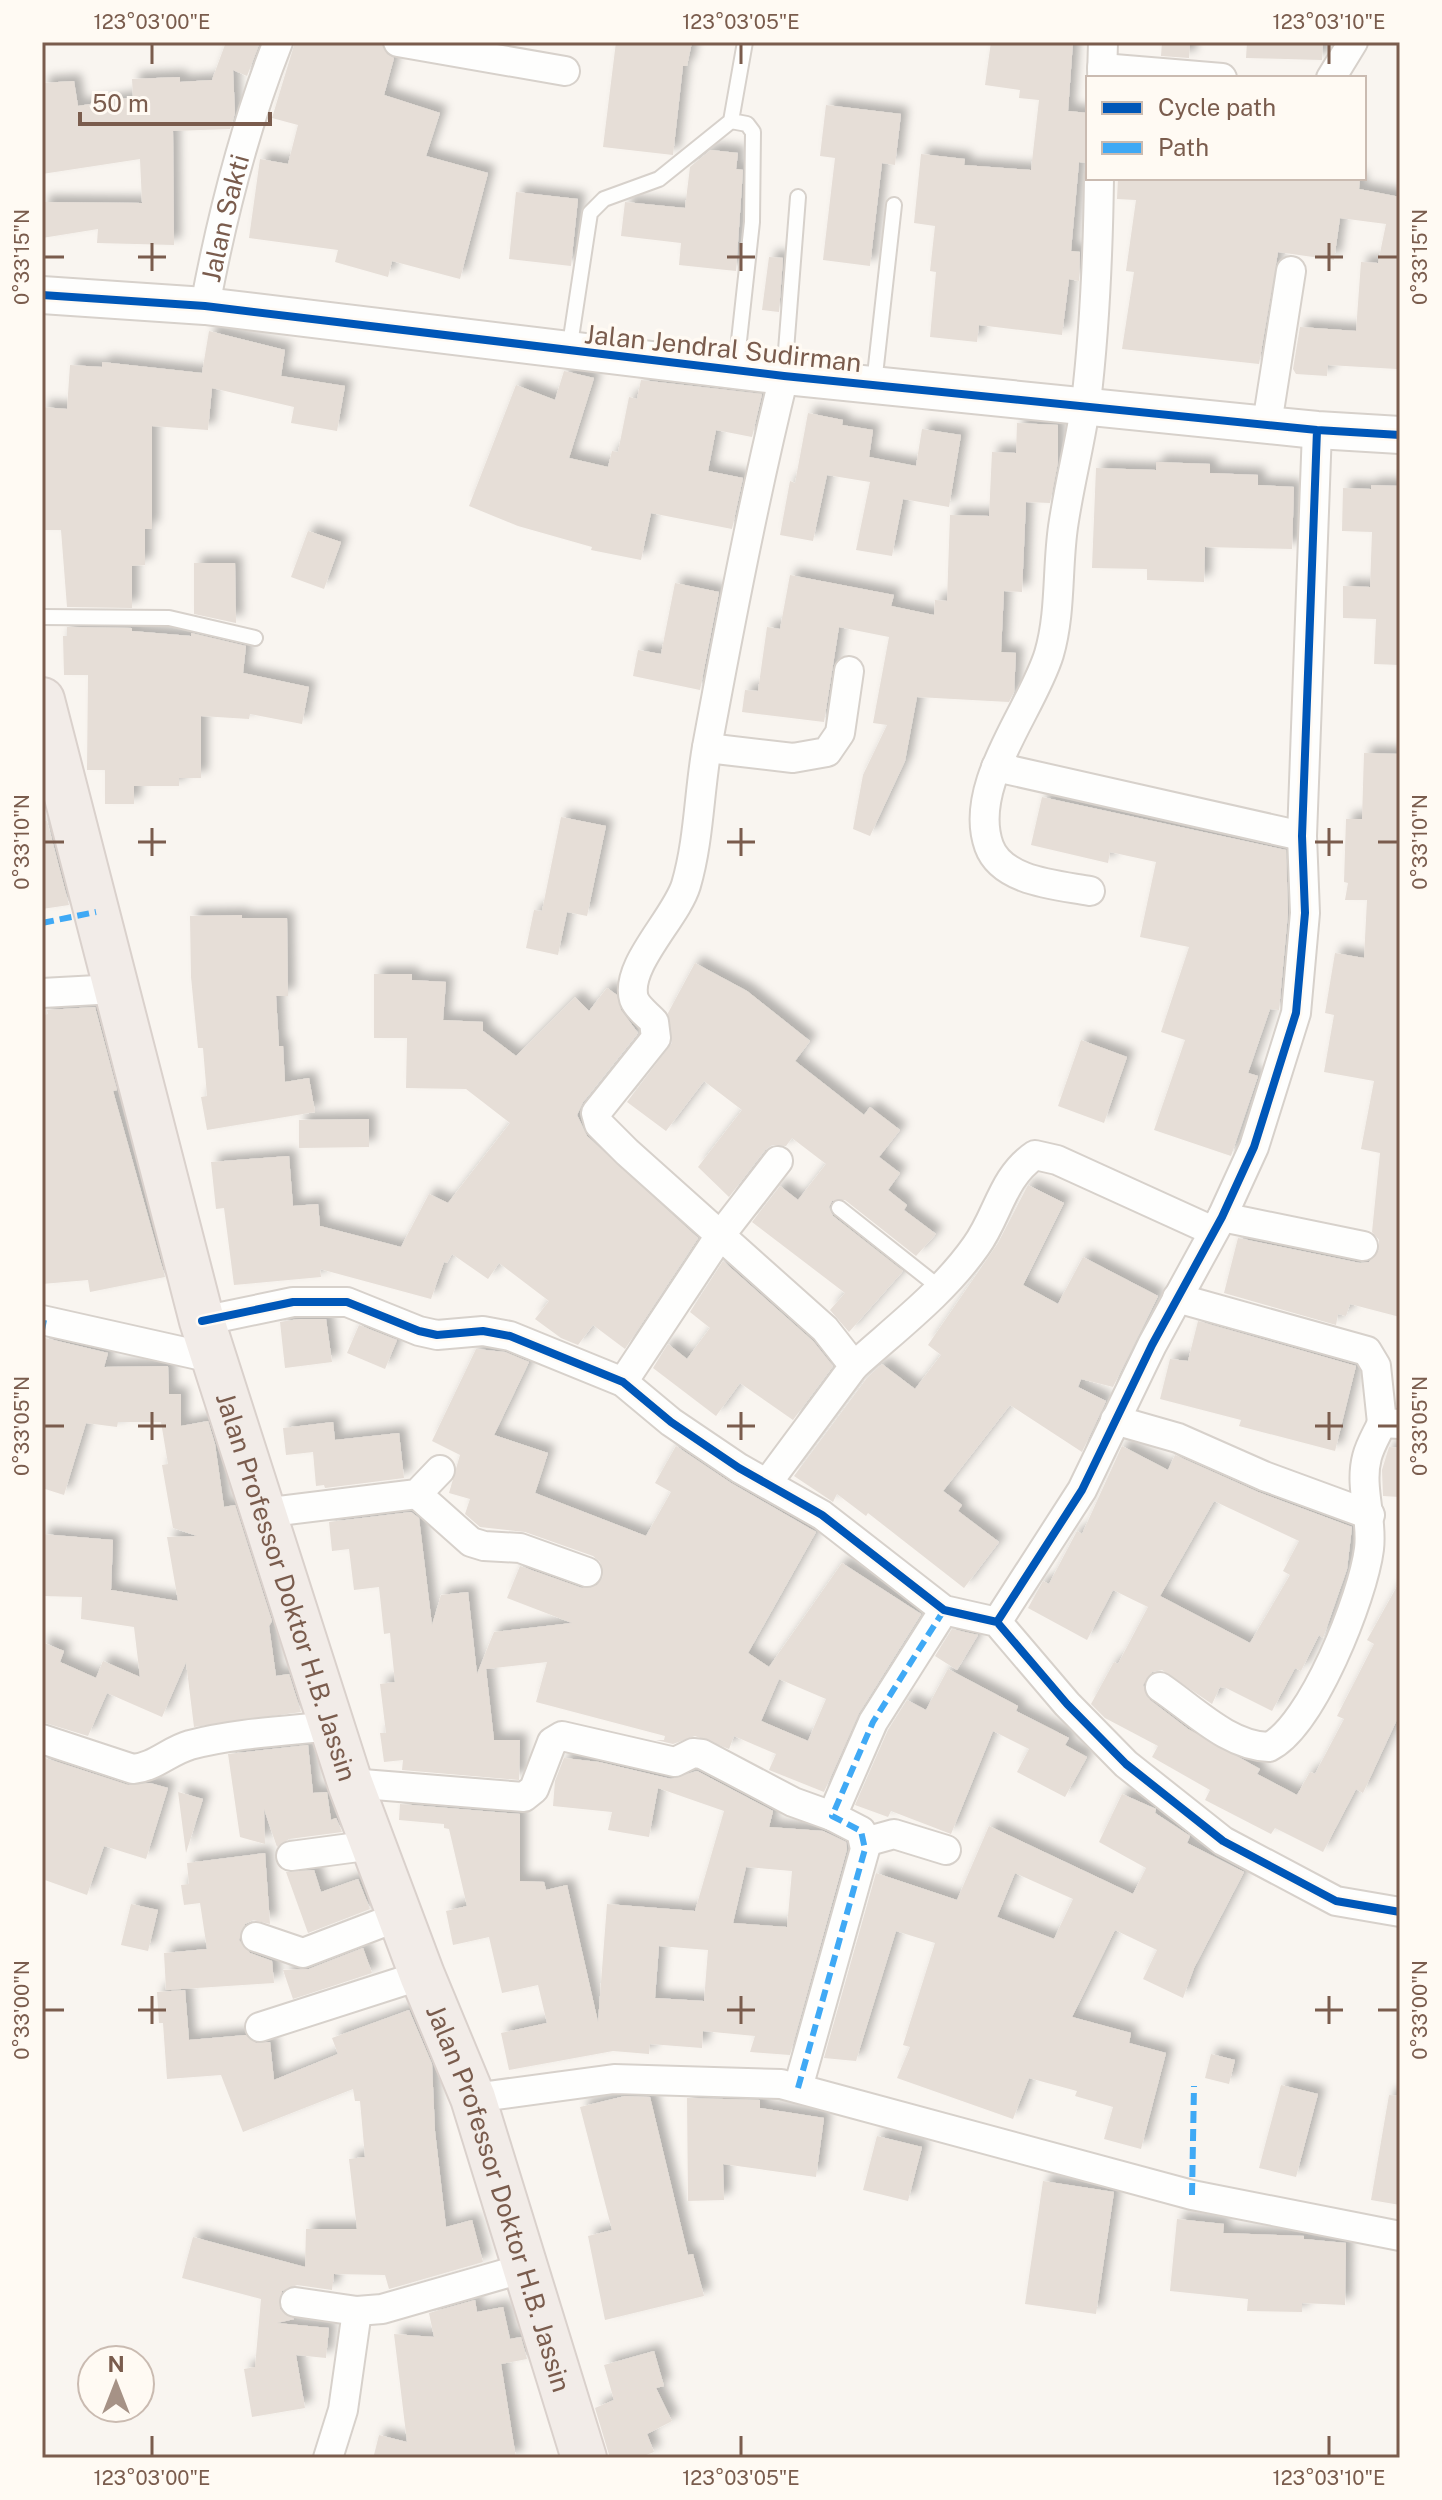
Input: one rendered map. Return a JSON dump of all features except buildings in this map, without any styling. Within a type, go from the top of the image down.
[{"type":"highway","name":"Jalan Professor Doktor H.B. Jassin","points":[[42,700],[209,1340],[350,1783],[422,1975],[473,2098],[584,2458]]},
{"type":"street","name":"Jalan Sakti","points":[[205,306],[222,212],[247,126],[278,42]]},
{"type":"street","points":[[398,42],[565,71]]},
{"type":"street","points":[[1332,76],[1353,42]]},
{"type":"street","points":[[1102,63],[1206,76]]},
{"type":"street","points":[[1090,891],[1019,874],[997,860],[986,836],[987,804],[996,767],[1037,688],[1050,649],[1063,530],[1085,406],[1097,296],[1099,180]]},
{"type":"street","points":[[1267,424],[1291,271]]},
{"type":"street","name":"Jalan Jendral Sudirman","points":[[42,295],[205,306],[736,371],[1317,430],[1400,435]]},
{"type":"street","points":[[784,376],[764,459],[707,748],[686,886],[673,915],[637,971],[633,986],[639,1008],[654,1022],[656,1038],[602,1104],[596,1117],[627,1152],[825,1329],[854,1366]]},
{"type":"street","points":[[997,1622],[1082,1490],[1177,1298],[1218,1224],[1254,1147],[1296,1013],[1305,913],[1302,836],[1317,430]]},
{"type":"street","points":[[707,748],[793,758],[827,752],[840,733],[849,671]]},
{"type":"street","points":[[996,767],[1302,836]]},
{"type":"street","points":[[42,993],[116,989]]},
{"type":"street","points":[[768,1482],[854,1366],[940,1288],[978,1244],[1017,1169],[1035,1155],[1042,1154],[1218,1224],[1363,1246]]},
{"type":"street","points":[[623,1382],[719,1237],[778,1161]]},
{"type":"street","points":[[1160,1687],[1232,1738],[1258,1747],[1269,1747],[1280,1742],[1302,1718],[1354,1604],[1369,1550],[1367,1458],[1391,1424],[1376,1366],[1367,1351],[1177,1298]]},
{"type":"street","points":[[43,1323],[209,1340],[293,1302],[347,1302],[419,1331],[437,1335],[483,1331],[510,1336],[623,1382],[704,1444],[822,1515],[944,1610],[997,1622],[1067,1704],[1126,1764],[1223,1841],[1336,1901],[1400,1912]]},
{"type":"street","points":[[1115,1420],[1178,1438],[1264,1476],[1370,1515]]},
{"type":"street","points":[[263,1513],[417,1494],[440,1470]]},
{"type":"street","points":[[417,1494],[471,1542],[520,1548],[587,1572]]},
{"type":"street","points":[[832,1816],[873,1722],[944,1610]]},
{"type":"street","points":[[42,1739],[133,1769],[146,1768],[186,1746],[219,1738],[332,1726]]},
{"type":"street","points":[[350,1783],[524,1797],[534,1789],[552,1742],[562,1736],[675,1762],[693,1753],[702,1754],[793,1802],[832,1816],[861,1831],[865,1842],[798,2088]]},
{"type":"street","points":[[865,1842],[894,1834],[946,1850]]},
{"type":"street","points":[[291,1856],[373,1845]]},
{"type":"street","points":[[256,1937],[303,1953],[400,1916]]},
{"type":"street","points":[[260,2027],[422,1975]]},
{"type":"street","points":[[473,2098],[614,2079],[746,2081],[798,2088],[1192,2195],[1400,2236]]},
{"type":"street","points":[[295,2302],[357,2311],[382,2309],[525,2268]]},
{"type":"street","points":[[328,2458],[343,2410],[357,2311]]},
{"type":"lane","points":[[569,351],[590,213],[604,199],[659,179],[731,121],[745,42]]},
{"type":"lane","points":[[731,121],[747,124],[753,132],[752,222],[736,371]]},
{"type":"lane","points":[[784,376],[798,197]]},
{"type":"lane","points":[[874,384],[894,205]]},
{"type":"lane","points":[[42,617],[169,618],[255,638]]},
{"type":"lane","points":[[839,1208],[940,1288]]},
{"type":"marked path","points":[[42,923],[96,912]]},
{"type":"marked path","points":[[42,1330],[44,1320]]},
{"type":"marked path","points":[[798,2088],[865,1849],[861,1831],[832,1816],[873,1722],[944,1610]]},
{"type":"marked path","points":[[1192,2195],[1194,2086]]},
{"type":"cycle path","points":[[42,295],[205,306],[784,376],[1317,430],[1400,435]]},
{"type":"cycle path","points":[[997,1622],[1082,1490],[1152,1345],[1222,1217],[1254,1147],[1296,1013],[1305,913],[1302,836],[1317,430]]},
{"type":"cycle path","points":[[202,1321],[293,1302],[347,1302],[419,1331],[437,1335],[483,1331],[510,1336],[623,1382],[671,1422],[739,1468],[822,1515],[944,1610],[997,1622],[1067,1704],[1126,1764],[1223,1841],[1336,1901],[1400,1912]]}]
